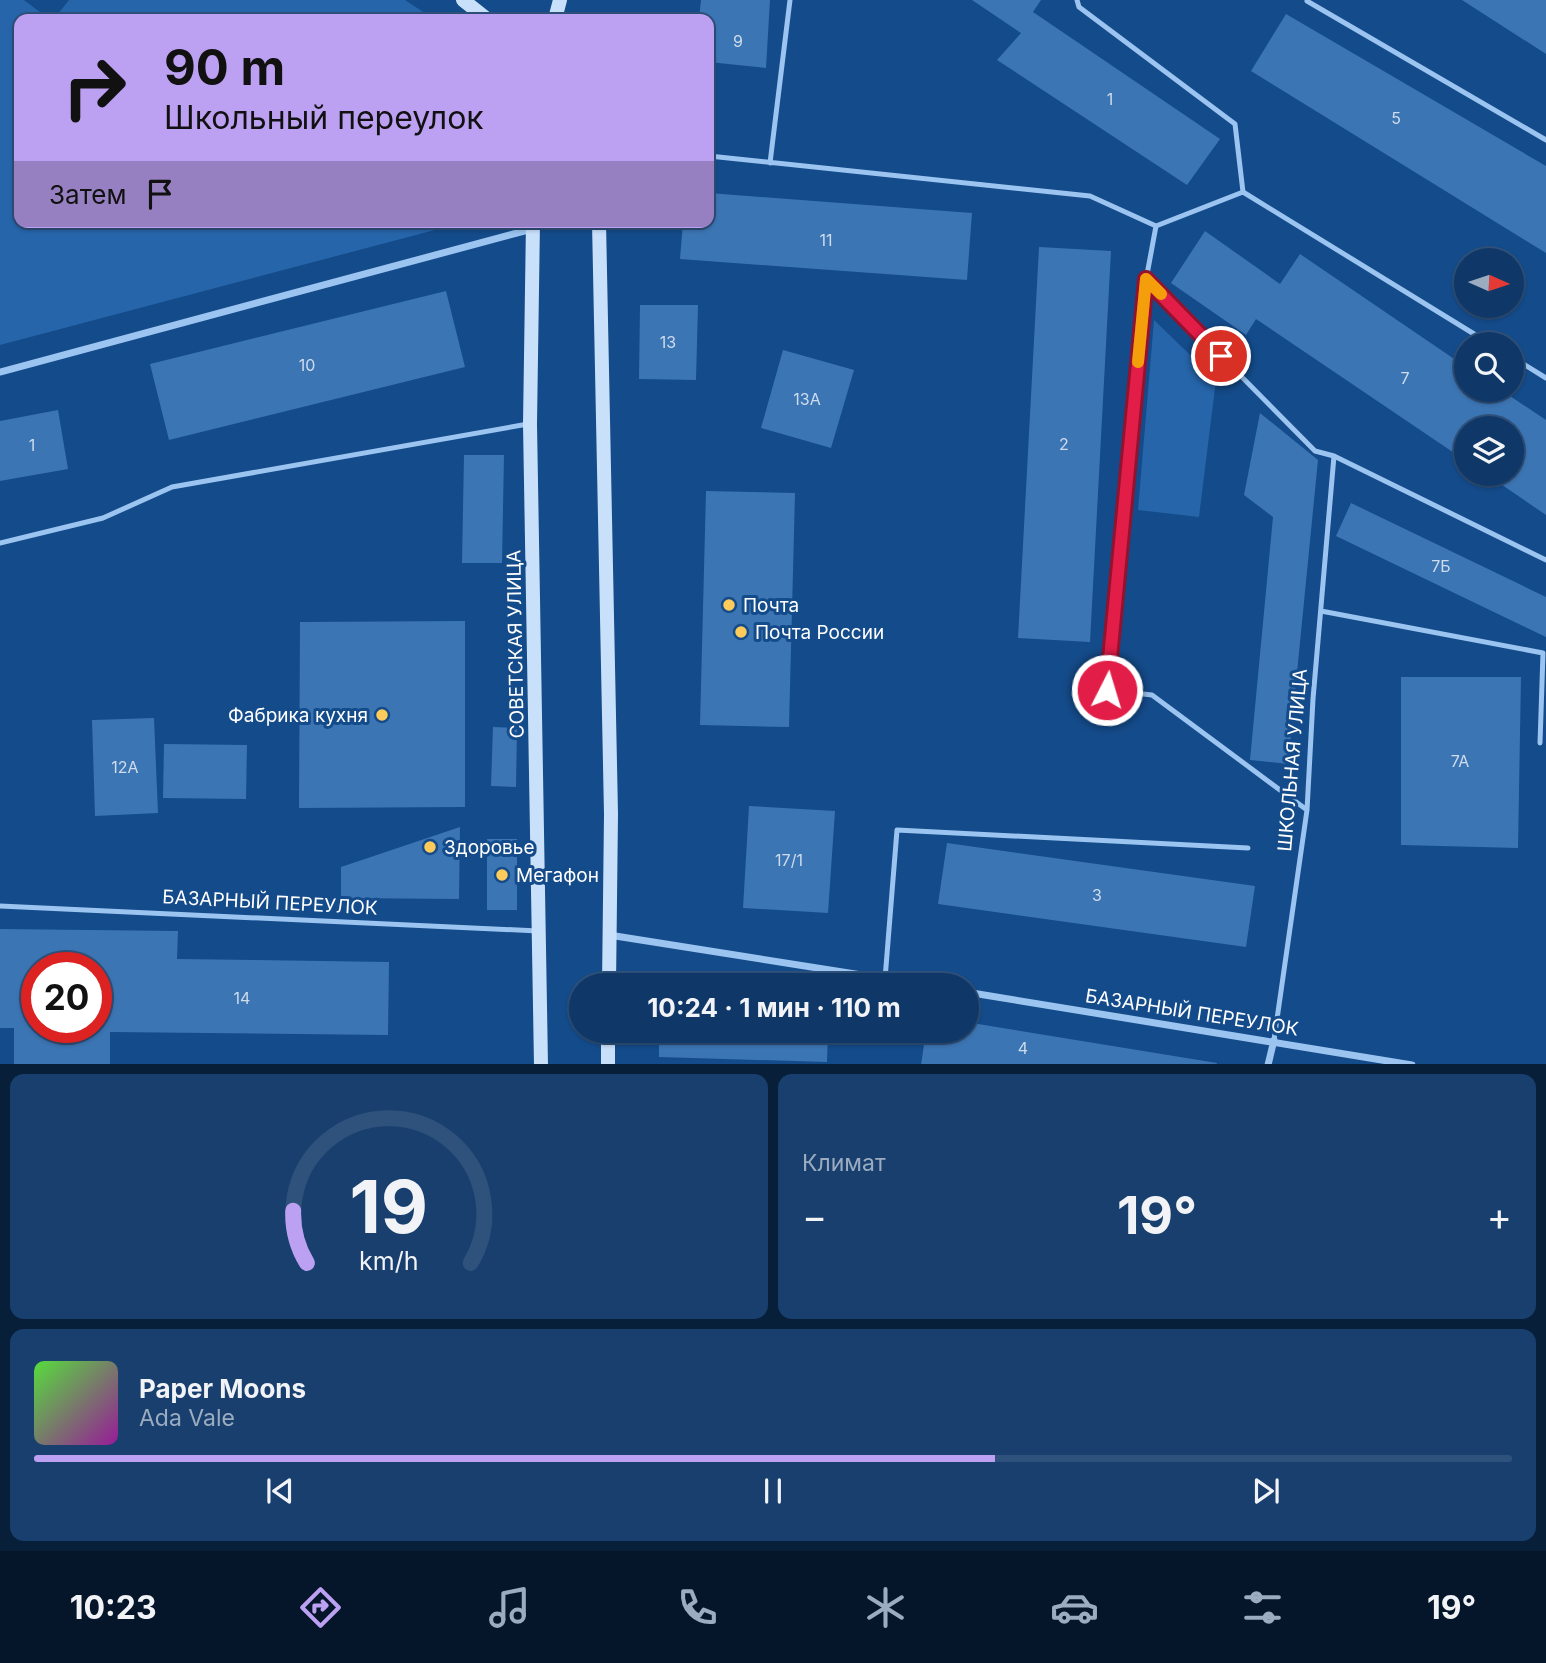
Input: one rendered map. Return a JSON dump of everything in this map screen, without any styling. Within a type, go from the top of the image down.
[{"type":"main road","points":[[463,0],[481,14]]},
{"type":"main road","name":"СОВЕТСКАЯ УЛИЦА","points":[[533,228],[530,424],[541,1064]]},
{"type":"main road","points":[[599,228],[611,814],[609,973]]},
{"type":"main road","points":[[608,1043],[608,1064]]},
{"type":"street","points":[[0,372],[522,228]]},
{"type":"street","points":[[609,935],[847,973]]},
{"type":"street","name":"БАЗАРНЫЙ ПЕРЕУЛОК","points":[[979,994],[1274,1040],[1406,1064]]},
{"type":"street","name":"ШКОЛЬНАЯ УЛИЦА","points":[[1268,1064],[1274,1040]]},
{"type":"lane","points":[[770,163],[790,0]]},
{"type":"lane","points":[[1077,0],[1079,7],[1235,124],[1243,192]]},
{"type":"lane","points":[[1307,1],[1546,140]]},
{"type":"lane","points":[[714,157],[1090,196],[1156,226],[1243,192]]},
{"type":"lane","points":[[1243,192],[1471,332]]},
{"type":"lane","points":[[1156,226],[1146,279],[1107,690],[1152,695],[1307,810]]},
{"type":"lane","points":[[1146,279],[1315,451],[1334,456],[1546,560]]},
{"type":"lane","points":[[1524,364],[1546,378]]},
{"type":"lane","points":[[0,543],[103,518],[172,487],[530,424]]},
{"type":"lane","name":"ШКОЛЬНАЯ УЛИЦА","points":[[1274,1040],[1307,810],[1334,456]]},
{"type":"lane","points":[[1321,611],[1544,653],[1540,743]]},
{"type":"lane","points":[[885,973],[897,831],[1248,848]]},
{"type":"lane","name":"БАЗАРНЫЙ ПЕРЕУЛОК","points":[[0,905],[538,931]]},
{"type":"shaded area","points":[[0,0],[24,0],[42,14],[14,14],[14,228],[442,228],[0,345]]},
{"type":"shaded area","points":[[69,0],[405,0],[426,14],[58,14]]},
{"type":"shaded area","points":[[1154,320],[1216,380],[1199,517],[1138,510]]},
{"type":"building","points":[[701,0],[770,0],[766,68],[714,63],[714,14],[700,14]]},
{"type":"building","points":[[972,0],[1041,0],[1033,12],[1220,139],[1187,185],[997,60],[1021,33]]},
{"type":"building","points":[[1462,0],[1546,0],[1546,54]]},
{"type":"building","points":[[1286,14],[1546,166],[1546,253],[1251,71]]},
{"type":"building","points":[[714,193],[972,213],[967,280],[680,259],[683,228],[714,228]]},
{"type":"building","points":[[1205,231],[1280,284],[1300,254],[1454,359],[1454,402],[1519,402],[1546,420],[1546,515],[1504,486],[1524,486],[1524,416],[1454,416],[1454,453],[1256,319],[1246,335],[1171,283]]},
{"type":"building","points":[[1039,247],[1111,251],[1090,642],[1018,638]]},
{"type":"building","points":[[446,291],[465,367],[169,440],[150,364]]},
{"type":"building","points":[[640,305],[698,305],[696,380],[639,379]]},
{"type":"building","points":[[783,350],[854,370],[831,448],[761,428]]},
{"type":"building","points":[[58,410],[68,469],[0,481],[0,421]]},
{"type":"building","points":[[1260,413],[1318,460],[1288,764],[1250,760],[1273,517],[1244,495]]},
{"type":"building","points":[[464,455],[504,455],[502,563],[462,563]]},
{"type":"building","points":[[706,491],[795,493],[789,727],[700,725]]},
{"type":"building","points":[[1351,503],[1546,597],[1546,637],[1336,536]]},
{"type":"building","name":"Фабрика кухня","points":[[465,621],[465,807],[299,808],[300,622]]},
{"type":"building","points":[[1401,677],[1521,677],[1518,848],[1401,845]]},
{"type":"building","points":[[154,718],[158,813],[95,816],[92,720]]},
{"type":"building","points":[[493,727],[517,728],[516,787],[491,786]]},
{"type":"building","points":[[164,744],[247,745],[246,799],[163,798]]},
{"type":"building","points":[[749,806],[835,811],[828,913],[743,908]]},
{"type":"building","name":"Здоровье","points":[[460,827],[459,899],[341,898],[341,867]]},
{"type":"building","name":"Мегафон","points":[[487,839],[517,839],[517,910],[487,910]]},
{"type":"building","points":[[947,843],[1255,886],[1246,947],[938,904]]},
{"type":"building","points":[[0,929],[178,931],[177,959],[389,962],[388,1035],[112,1032],[112,952],[21,952],[21,1043],[110,1043],[110,1064],[14,1064],[14,1028],[0,1028]]},
{"type":"building","points":[[979,1024],[1217,1063],[1216,1064],[921,1064],[924,1043],[979,1043]]},
{"type":"building","points":[[659,1043],[828,1043],[827,1062],[659,1057]]},
{"type":"slow traffic","points":[[1138,362],[1146,279],[1161,294]]},
{"type":"place","name":"Почта","points":[[729,605]]},
{"type":"place","name":"Почта России","points":[[741,632]]},
{"type":"place","name":"Фабрика кухня","points":[[382,715]]},
{"type":"place","name":"Здоровье","points":[[430,847]]},
{"type":"place","name":"Мегафон","points":[[502,875]]},
{"type":"route","points":[[1107,690],[1146,279],[1221,356]]}]
